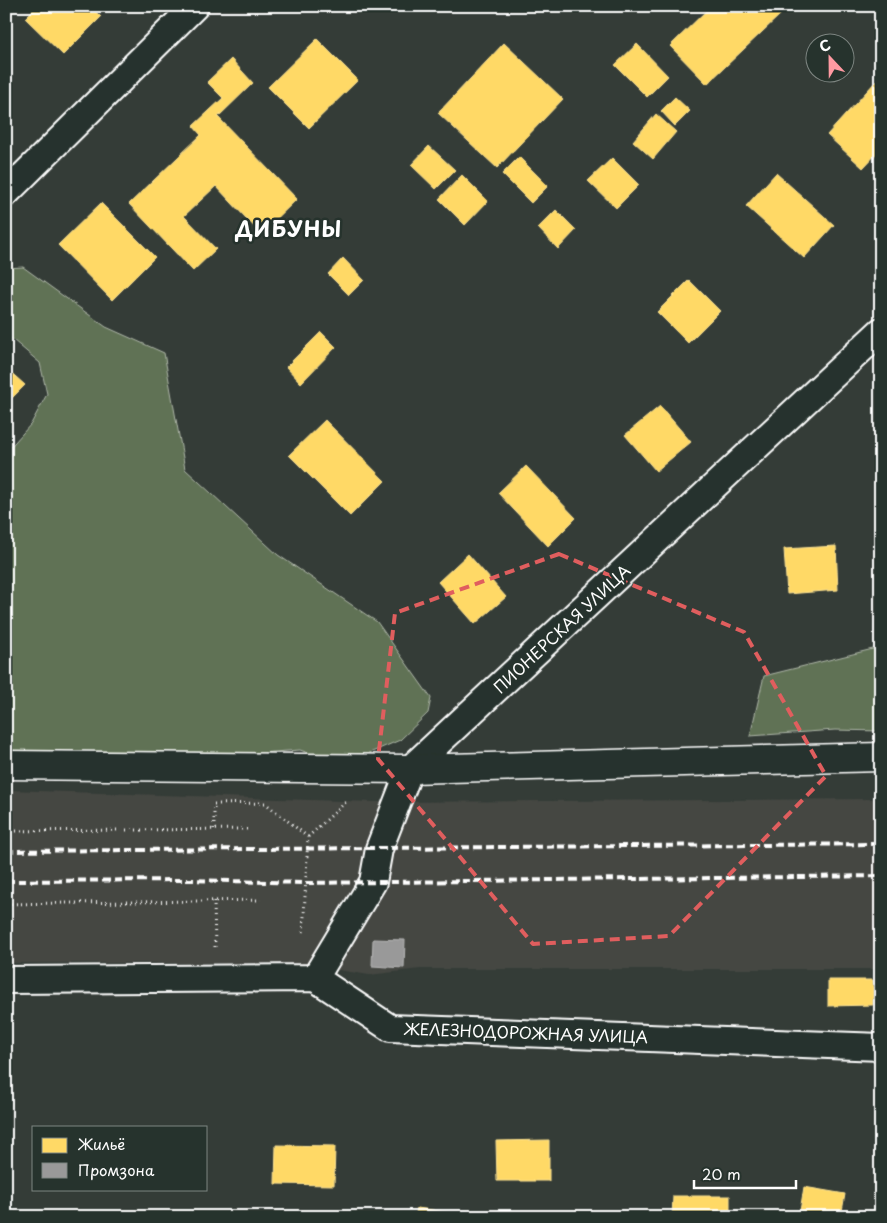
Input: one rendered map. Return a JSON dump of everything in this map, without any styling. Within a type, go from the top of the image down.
[{"type":"street","points":[[6,193],[195,6]]},
{"type":"street","name":"ПИОНЕРСКАЯ УЛИЦА","points":[[315,978],[372,882],[380,849],[410,769],[881,331]]},
{"type":"street","points":[[6,765],[410,769],[881,757]]},
{"type":"street","points":[[6,980],[315,978]]},
{"type":"street","name":"ЖЕЛЕЗНОДОРОЖНАЯ УЛИЦА","points":[[315,978],[390,1028],[881,1047]]},
{"type":"path","points":[[303,937],[308,837],[362,788],[378,769]]},
{"type":"path","points":[[214,829],[214,804],[265,803],[308,837]]},
{"type":"path","points":[[6,831],[250,829]]},
{"type":"path","points":[[6,904],[261,900]]},
{"type":"path","points":[[214,901],[215,949],[224,949]]},
{"type":"highlighted area","points":[[559,554],[744,632],[826,776],[669,936],[533,944],[378,759],[395,613]]},
{"type":"shaded area","points":[[6,790],[374,802],[881,799],[881,969],[420,969],[369,975],[296,963],[6,963]]},
{"type":"green space","points":[[23,267],[106,327],[164,353],[185,469],[278,555],[377,622],[431,698],[428,713],[400,740],[353,760],[334,762],[300,750],[156,761],[6,755],[6,452],[31,424],[47,394],[40,363],[6,334],[6,268]]},
{"type":"green space","points":[[873,649],[881,649],[881,731],[835,730],[750,736],[764,676]]},
{"type":"building: Жильё","points":[[37,6],[90,6],[101,17],[63,55],[25,18]]},
{"type":"building: Жильё","points":[[711,6],[773,6],[781,14],[707,84],[670,46]]},
{"type":"building: Жильё","points":[[317,39],[358,80],[309,128],[268,87]]},
{"type":"building: Жильё","points":[[504,43],[563,99],[497,168],[438,113]]},
{"type":"building: Жильё","points":[[637,44],[668,76],[647,97],[615,65]]},
{"type":"building: Жильё","points":[[231,59],[253,83],[218,117],[297,199],[261,234],[216,186],[184,216],[216,249],[193,271],[129,204],[201,135],[193,126],[223,98],[207,82]]},
{"type":"building: Жильё","points":[[877,80],[881,83],[881,149],[863,168],[827,135]]},
{"type":"building: Жильё","points":[[675,97],[690,111],[675,126],[661,111]]},
{"type":"building: Жильё","points":[[656,114],[676,132],[653,159],[633,141]]},
{"type":"building: Жильё","points":[[429,146],[455,170],[436,189],[411,165]]},
{"type":"building: Жильё","points":[[519,157],[548,186],[531,203],[502,174]]},
{"type":"building: Жильё","points":[[612,158],[639,185],[616,208],[588,181]]},
{"type":"building: Жильё","points":[[776,173],[834,225],[804,258],[746,206]]},
{"type":"building: Жильё","points":[[462,175],[488,201],[465,225],[439,199]]},
{"type":"building: Жильё","points":[[101,203],[155,257],[112,300],[58,245]]},
{"type":"building: Жильё","points":[[556,210],[576,230],[558,249],[538,228]]},
{"type":"building: Жильё","points":[[343,258],[364,280],[349,295],[328,274]]},
{"type":"building: Жильё","points":[[689,280],[720,311],[688,343],[657,312]]},
{"type":"building: Жильё","points":[[321,332],[336,347],[301,383],[286,367]]},
{"type":"building: Жильё","points":[[6,368],[25,385],[6,404]]},
{"type":"building: Жильё","points":[[660,406],[691,442],[656,471],[625,435]]},
{"type":"building: Жильё","points":[[325,420],[385,481],[350,516],[289,455]]},
{"type":"building: Жильё","points":[[526,466],[576,518],[548,546],[498,493]]},
{"type":"building: Жильё","points":[[836,546],[838,590],[787,594],[784,549]]},
{"type":"building: Жильё","points":[[468,554],[506,597],[475,624],[438,582]]},
{"type":"building: Жильё","points":[[828,980],[873,980],[873,1005],[828,1006]]},
{"type":"building: Жильё","points":[[549,1140],[549,1181],[497,1181],[496,1141]]},
{"type":"building: Жильё","points":[[276,1145],[335,1146],[334,1185],[275,1184]]},
{"type":"building: Жильё","points":[[804,1187],[845,1194],[841,1217],[799,1217]]},
{"type":"building: Жильё","points":[[673,1196],[730,1196],[730,1217],[672,1217]]},
{"type":"building: Жильё","points":[[417,1208],[454,1213],[454,1217],[415,1217]]},
{"type":"building: Промзона","points":[[373,939],[405,940],[404,968],[372,966]]},
{"type":"railway","points":[[6,851],[881,844]]},
{"type":"railway","points":[[6,881],[190,880],[306,883],[881,876]]},
{"type":"district","name":"ДИБУНЫ","points":[[289,230]]}]
